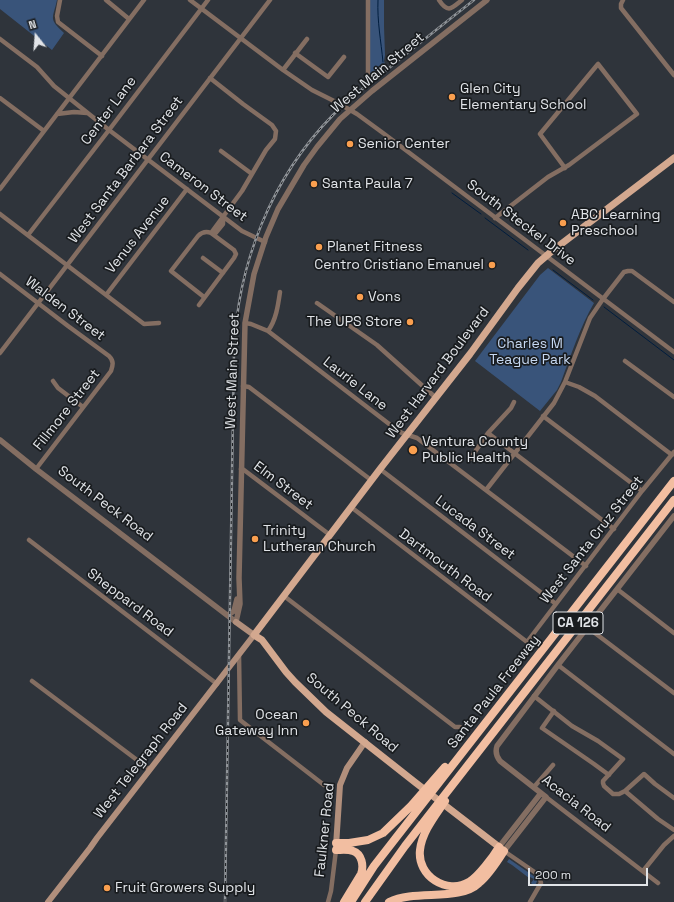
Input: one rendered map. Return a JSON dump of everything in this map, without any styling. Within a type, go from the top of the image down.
[{"type":"highway","name":"Santa Paula Freeway","points":[[351,902],[374,866],[674,481]]},
{"type":"highway","name":"Santa Paula Freeway","points":[[365,902],[405,846],[674,500]]},
{"type":"highway","points":[[336,846],[368,840],[378,836],[388,829],[411,806],[486,722]]},
{"type":"highway","points":[[482,746],[430,825],[421,843],[420,855],[423,866],[433,880],[444,885],[456,886],[465,884],[475,878],[502,849]]},
{"type":"highway","points":[[336,846],[353,851],[362,862],[361,874],[344,902]]},
{"type":"highway","points":[[389,902],[409,896],[462,892],[470,889],[480,883],[502,849]]},
{"type":"main road","name":"West Harvard Boulevard","points":[[254,635],[538,263],[674,158]]},
{"type":"main road","name":"South Peck Road","points":[[236,622],[262,640],[286,672],[332,716],[502,849]]},
{"type":"main road","name":"West Telegraph Road","points":[[48,902],[254,635]]},
{"type":"main road","name":"Faulkner Road","points":[[336,846],[340,785],[347,768],[365,742]]},
{"type":"street","points":[[60,0],[57,16],[58,22],[102,56]]},
{"type":"street","points":[[106,0],[129,19]]},
{"type":"street","points":[[0,189],[144,0]]},
{"type":"street","name":"South Steckel Drive","points":[[190,0],[283,70],[312,90],[357,114],[410,152],[495,218],[674,352]]},
{"type":"street","name":"Center Lane","points":[[28,235],[208,0]]},
{"type":"street","name":"West Santa Barbara Street","points":[[0,353],[270,0]]},
{"type":"street","points":[[368,0],[368,74]]},
{"type":"street","points":[[439,0],[443,7],[447,9],[451,9],[462,0]]},
{"type":"street","name":"West Main Street","points":[[236,622],[240,604],[239,578],[245,323],[254,274],[278,209],[304,165],[340,119],[372,91],[487,0]]},
{"type":"street","points":[[622,2],[621,8],[674,75]]},
{"type":"street","name":"Cameron Street","points":[[0,39],[37,67],[54,86],[109,130],[242,231],[265,242]]},
{"type":"street","points":[[283,70],[306,39]]},
{"type":"street","points":[[296,53],[328,77],[344,57]]},
{"type":"street","points":[[495,218],[548,176],[565,168],[637,114],[598,64],[540,134],[565,168]]},
{"type":"street","points":[[210,78],[272,124],[276,131],[275,139],[266,150],[242,191],[223,217],[223,224],[213,234]]},
{"type":"street","points":[[0,98],[44,132]]},
{"type":"street","points":[[58,114],[74,112],[87,113]]},
{"type":"street","points":[[221,151],[252,174]]},
{"type":"street","name":"Venus Avenue","points":[[106,295],[187,189]]},
{"type":"street","points":[[0,214],[144,324],[160,323]]},
{"type":"street","points":[[199,305],[236,254],[234,250],[213,234],[204,232],[198,236],[171,272],[204,297]]},
{"type":"street","points":[[203,258],[223,273]]},
{"type":"street","points":[[486,490],[542,416],[554,403],[566,382],[590,318],[624,272],[632,271],[674,302]]},
{"type":"street","name":"Walden Street","points":[[0,274],[109,356],[113,361],[113,365]]},
{"type":"street","points":[[268,332],[275,318],[280,292]]},
{"type":"street","points":[[317,303],[377,345],[435,397]]},
{"type":"street","name":"Laurie Lane","points":[[245,323],[251,324],[268,332],[397,430],[417,438],[586,566]]},
{"type":"street","points":[[626,361],[674,397]]},
{"type":"street","name":"Fillmore Street","points":[[36,469],[111,371],[113,365]]},
{"type":"street","points":[[53,381],[58,388],[83,407]]},
{"type":"street","points":[[566,382],[580,387],[590,393],[673,453]]},
{"type":"street","points":[[243,386],[249,387],[256,392],[371,480]]},
{"type":"street","points":[[470,459],[488,433],[514,402]]},
{"type":"street","points":[[542,416],[642,491]]},
{"type":"street","points":[[488,433],[614,529]]},
{"type":"street","name":"South Peck Road","points":[[0,440],[236,622]]},
{"type":"street","name":"West Santa Cruz Street","points":[[527,642],[642,491],[673,453]]},
{"type":"street","name":"Elm Street","points":[[241,469],[330,535]]},
{"type":"street","name":"Lucada Street","points":[[380,469],[556,604]]},
{"type":"street","name":"Dartmouth Road","points":[[351,507],[527,642]]},
{"type":"street","name":"Acacia Road","points":[[658,883],[506,766],[497,758],[496,748],[534,696],[674,516]]},
{"type":"street","name":"Sheppard Road","points":[[29,540],[217,684]]},
{"type":"street","points":[[617,589],[674,632]]},
{"type":"street","points":[[228,615],[234,611],[240,591]]},
{"type":"street","points":[[284,596],[455,727],[460,728]]},
{"type":"street","points":[[587,627],[674,693]]},
{"type":"street","points":[[239,654],[240,720],[324,785]]},
{"type":"street","points":[[558,665],[674,754]]},
{"type":"street","points":[[32,681],[149,770]]},
{"type":"street","points":[[534,696],[572,726],[598,741],[624,759],[603,782],[604,786],[612,794],[619,794],[625,791],[644,774],[654,784],[674,798]]},
{"type":"street","points":[[554,711],[542,728],[609,775]]},
{"type":"street","points":[[534,787],[553,765]]},
{"type":"street","points":[[625,791],[658,819],[674,830]]},
{"type":"street","points":[[502,849],[544,795]]},
{"type":"street","points":[[643,871],[664,845],[674,836]]},
{"type":"street","name":"Faulkner Road","points":[[328,902],[331,891],[336,846]]},
{"type":"street","name":"South Peck Road","points":[[502,849],[536,873],[540,878],[541,883],[530,902]]},
{"type":"green space","points":[[0,0],[57,0],[53,18],[64,33],[52,50],[0,9]]},
{"type":"green space","points":[[369,0],[384,0],[385,64],[371,75],[370,75]]},
{"type":"green space","name":"Charles M Teague Park","points":[[548,268],[594,303],[580,331],[557,390],[540,411],[475,361],[540,275]]},
{"type":"green space","points":[[509,859],[535,877],[537,881],[535,886],[531,883],[534,879],[529,878],[507,862]]},
{"type":"waterway","points":[[378,0],[383,62]]},
{"type":"waterway","points":[[452,193],[481,214]]},
{"type":"waterway","points":[[485,218],[528,250]]},
{"type":"waterway","points":[[553,270],[593,300]]},
{"type":"waterway","points":[[604,307],[674,360]]},
{"type":"railway","points":[[225,902],[234,353],[242,288],[250,256],[261,225],[275,195],[292,166],[311,140],[333,115],[353,97],[474,0]]},
{"type":"place","name":"Glen City Elementary School","points":[[452,97]]},
{"type":"place","name":"Senior Center","points":[[350,144]]},
{"type":"place","name":"Santa Paula 7","points":[[314,184]]},
{"type":"place","name":"ABC Learning Preschool","points":[[563,223]]},
{"type":"place","name":"Planet Fitness","points":[[319,247]]},
{"type":"place","name":"Centro Cristiano Emanuel","points":[[492,265]]},
{"type":"place","name":"Vons","points":[[360,297]]},
{"type":"place","name":"The UPS Store","points":[[410,322]]},
{"type":"place","name":"Ventura County Public Health","points":[[413,450]]},
{"type":"place","name":"Trinity Lutheran Church","points":[[255,539]]},
{"type":"place","name":"Ocean Gateway Inn","points":[[306,723]]},
{"type":"place","name":"Fruit Growers Supply","points":[[107,888]]}]
